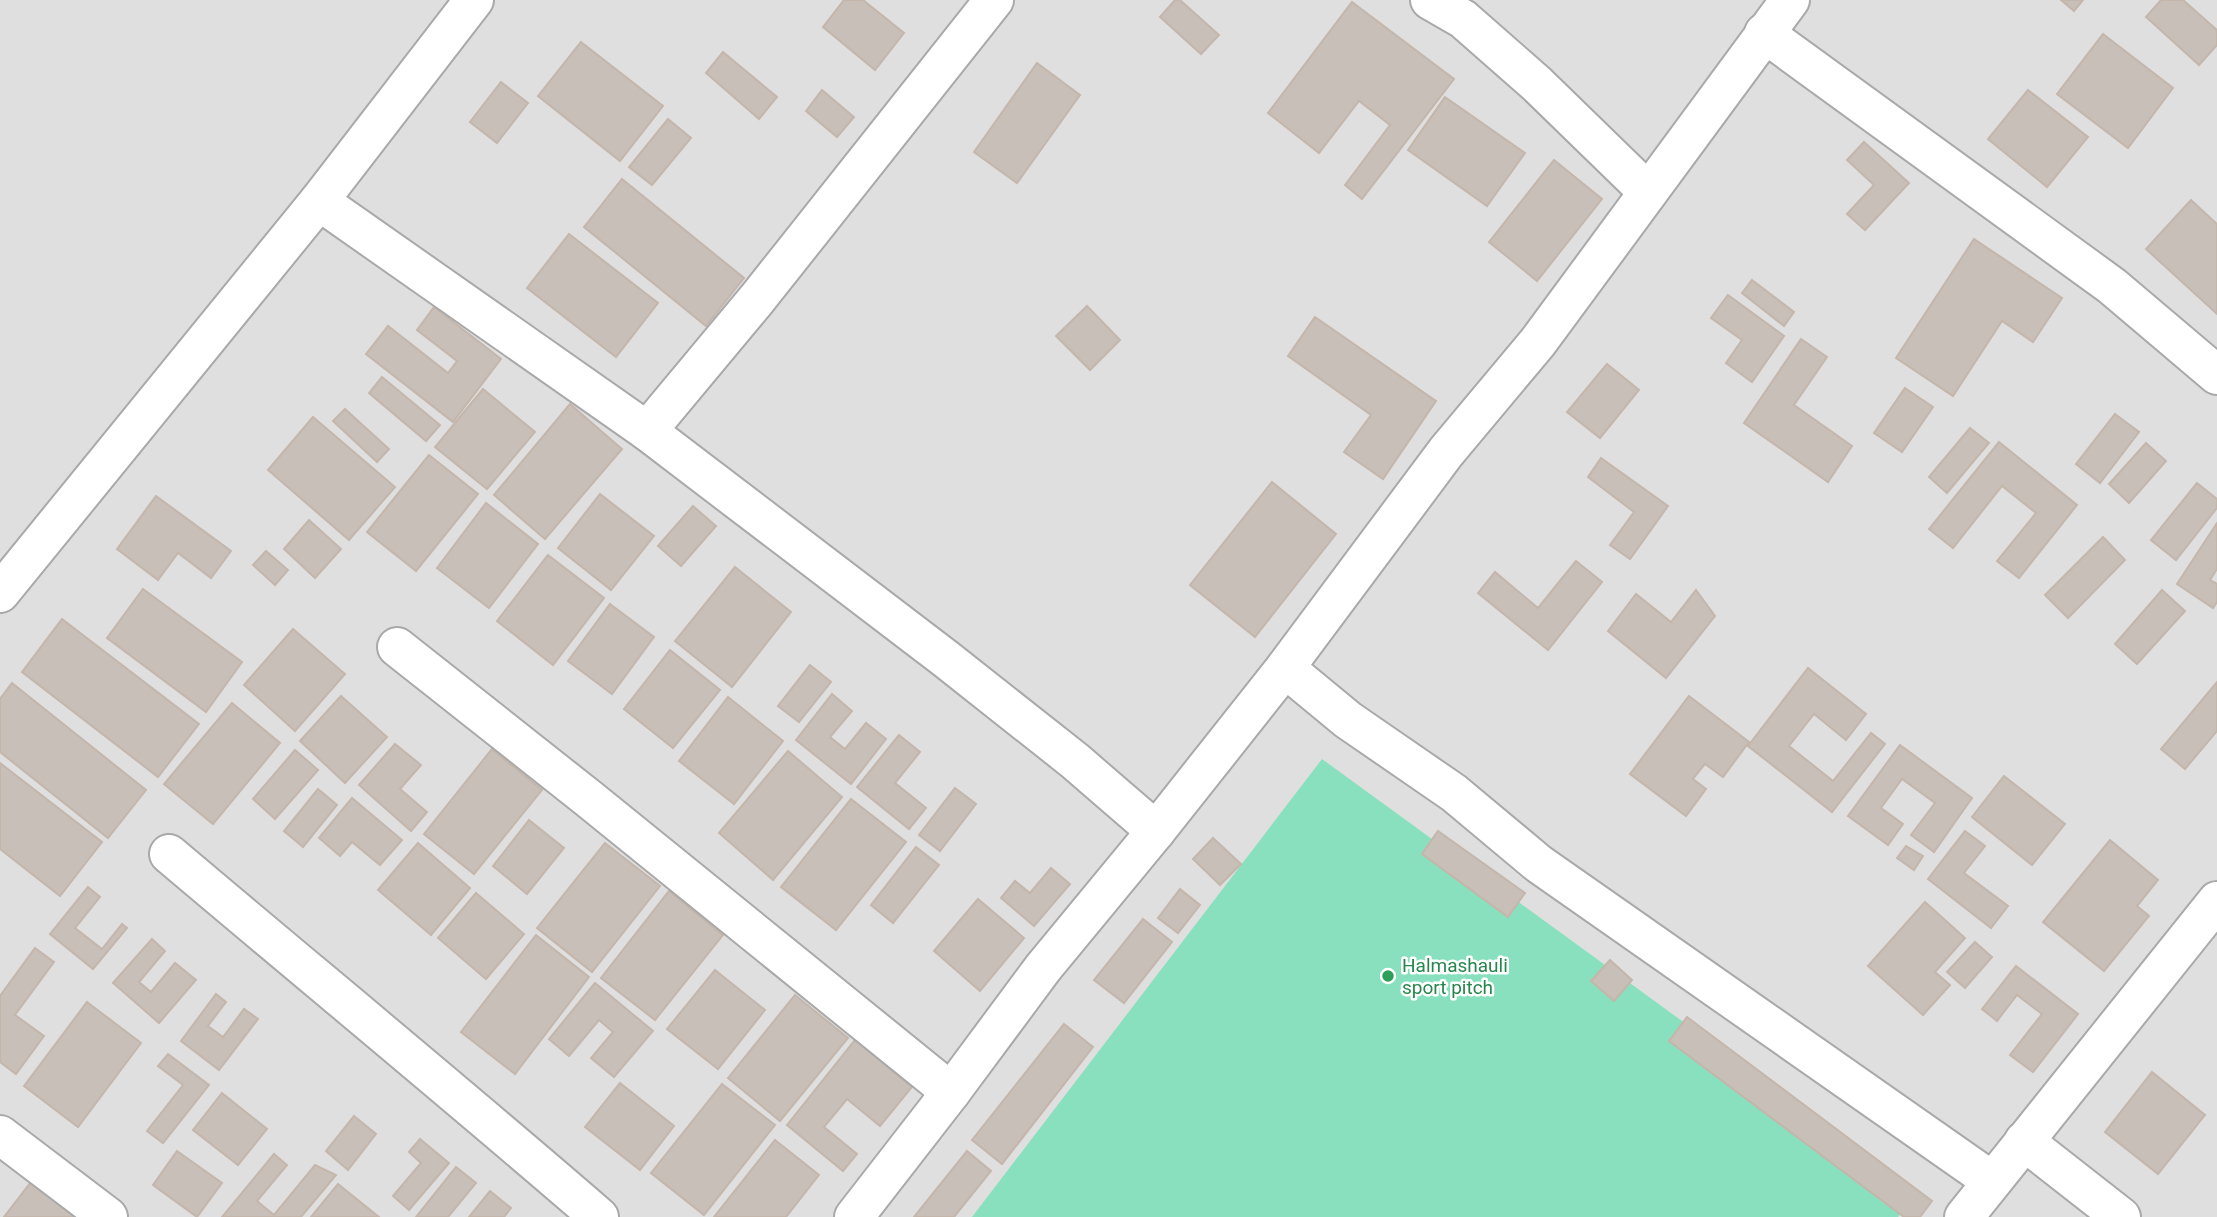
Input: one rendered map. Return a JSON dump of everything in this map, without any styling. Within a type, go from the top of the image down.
[{"type":"street","points":[[0,593],[319,201],[474,0]]},
{"type":"street","points":[[647,431],[757,299],[994,0]]},
{"type":"street","points":[[1430,0],[1463,19],[1537,84],[1648,192]]},
{"type":"street","points":[[854,1217],[1043,968],[1286,668],[1446,452],[1538,342],[1779,11],[2217,374]]},
{"type":"street","points":[[319,201],[647,431],[946,659],[1075,761],[1156,831]]},
{"type":"street","points":[[397,647],[951,1092]]},
{"type":"street","points":[[1286,668],[1348,720],[1454,793],[1539,864],[1992,1181]]},
{"type":"street","points":[[169,854],[599,1217]]},
{"type":"street","points":[[1964,1217],[2217,901]]},
{"type":"street","points":[[0,1135],[108,1217]]},
{"type":"street","points":[[2024,1141],[2121,1217]]},
{"type":"shaded area","points":[[0,0],[2217,0],[2217,1217],[0,1217]]},
{"type":"green space","name":"Halmashauli sport pitch","points":[[1322,759],[1917,1192],[1898,1217],[972,1217]]},
{"type":"building","points":[[844,0],[863,0],[904,33],[875,70],[823,27]]},
{"type":"building","points":[[1175,0],[1180,0],[1219,35],[1201,54],[1160,17]]},
{"type":"building","points":[[2061,0],[2083,0],[2074,11]]},
{"type":"building","points":[[2161,0],[2183,0],[2217,30],[2217,45],[2199,65],[2146,17]]},
{"type":"building","points":[[1352,2],[1454,79],[1362,199],[1345,185],[1390,125],[1359,101],[1319,153],[1268,113]]},
{"type":"building","points":[[2103,34],[2173,88],[2128,148],[2057,94]]},
{"type":"building","points":[[581,42],[663,106],[620,161],[538,96]]},
{"type":"building","points":[[723,52],[777,97],[759,119],[706,73]]},
{"type":"building","points":[[1037,63],[1080,95],[1017,183],[974,152]]},
{"type":"building","points":[[501,82],[528,103],[497,143],[470,122]]},
{"type":"building","points":[[822,90],[854,117],[837,137],[806,111]]},
{"type":"building","points":[[2028,90],[2088,137],[2047,187],[1988,139]]},
{"type":"building","points":[[1445,97],[1525,153],[1487,206],[1408,150]]},
{"type":"building","points":[[668,119],[691,138],[652,185],[629,167]]},
{"type":"building","points":[[1864,142],[1909,183],[1865,230],[1847,214],[1874,185],[1847,160]]},
{"type":"building","points":[[1554,160],[1602,199],[1537,281],[1489,242]]},
{"type":"building","points":[[622,179],[744,278],[706,326],[584,227]]},
{"type":"building","points":[[2191,200],[2217,224],[2217,314],[2146,249]]},
{"type":"building","points":[[569,234],[658,303],[616,357],[527,288]]},
{"type":"building","points":[[1974,239],[2062,298],[2033,342],[2002,321],[1953,396],[1896,358]]},
{"type":"building","points":[[1752,280],[1794,312],[1784,326],[1742,293]]},
{"type":"building","points":[[1728,295],[1784,336],[1752,382],[1726,363],[1742,340],[1711,318]]},
{"type":"building","points":[[1087,306],[1120,340],[1090,370],[1056,336]]},
{"type":"building","points":[[434,307],[501,359],[453,422],[366,354],[388,326],[448,373],[457,361],[417,330]]},
{"type":"building","points":[[1315,317],[1436,401],[1383,479],[1344,452],[1371,415],[1288,356]]},
{"type":"building","points":[[1801,339],[1827,357],[1794,405],[1852,446],[1828,482],[1744,423]]},
{"type":"building","points":[[1607,364],[1639,390],[1600,438],[1567,412]]},
{"type":"building","points":[[382,377],[440,425],[426,441],[369,393]]},
{"type":"building","points":[[1905,388],[1933,407],[1902,452],[1874,433]]},
{"type":"building","points":[[483,389],[535,432],[487,489],[435,447]]},
{"type":"building","points":[[570,404],[622,449],[545,539],[494,495]]},
{"type":"building","points":[[345,409],[389,449],[377,462],[333,421]]},
{"type":"building","points":[[2115,414],[2139,432],[2100,483],[2076,464]]},
{"type":"building","points":[[313,417],[395,487],[349,540],[268,470]]},
{"type":"building","points":[[1970,428],[1989,443],[1947,493],[1929,477]]},
{"type":"building","points":[[1999,442],[2077,505],[2019,578],[1997,561],[2036,513],[2002,486],[1953,548],[1929,529]]},
{"type":"building","points":[[2146,443],[2166,461],[2129,503],[2109,484]]},
{"type":"building","points":[[429,455],[478,494],[416,571],[367,532]]},
{"type":"building","points":[[1601,458],[1668,506],[1630,559],[1610,545],[1634,512],[1588,477]]},
{"type":"building","points":[[1272,482],[1336,534],[1255,637],[1190,585]]},
{"type":"building","points":[[2197,483],[2217,499],[2217,508],[2176,560],[2151,540]]},
{"type":"building","points":[[600,494],[654,536],[611,590],[558,548]]},
{"type":"building","points":[[156,496],[231,551],[211,578],[178,553],[158,580],[117,549]]},
{"type":"building","points":[[486,503],[538,544],[489,608],[437,568]]},
{"type":"building","points":[[693,506],[716,526],[681,566],[658,546]]},
{"type":"building","points":[[309,520],[341,549],[315,578],[284,549]]},
{"type":"building","points":[[2217,523],[2217,569],[2210,580],[2217,584],[2217,602],[2213,608],[2177,584]]},
{"type":"building","points":[[2103,537],[2125,560],[2068,618],[2045,595]]},
{"type":"building","points":[[266,551],[288,570],[275,585],[253,565]]},
{"type":"building","points":[[548,555],[604,598],[553,665],[497,621]]},
{"type":"building","points":[[1576,561],[1602,582],[1548,650],[1478,593],[1495,572],[1538,608]]},
{"type":"building","points":[[735,567],[791,612],[732,687],[675,641]]},
{"type":"building","points":[[143,589],[242,662],[206,712],[107,638]]},
{"type":"building","points":[[1696,590],[1715,616],[1666,678],[1608,631],[1636,594],[1671,622]]},
{"type":"building","points":[[2162,590],[2185,611],[2137,664],[2115,644]]},
{"type":"building","points":[[610,604],[654,637],[612,694],[568,661]]},
{"type":"building","points":[[62,619],[199,724],[158,777],[22,672]]},
{"type":"building","points":[[293,629],[345,674],[295,731],[244,685]]},
{"type":"building","points":[[670,650],[720,690],[673,748],[624,709]]},
{"type":"building","points":[[810,665],[831,682],[799,722],[778,706]]},
{"type":"building","points":[[1808,668],[1866,714],[1846,740],[1814,714],[1789,746],[1833,781],[1871,733],[1885,744],[1832,812],[1748,746]]},
{"type":"building","points":[[2217,682],[2217,731],[2185,769],[2161,749]]},
{"type":"building","points":[[12,683],[146,790],[108,838],[0,752],[0,699]]},
{"type":"building","points":[[832,694],[852,711],[830,737],[845,749],[866,723],[886,739],[851,784],[796,740]]},
{"type":"building","points":[[341,696],[387,737],[345,783],[300,741]]},
{"type":"building","points":[[1689,696],[1749,742],[1723,777],[1705,764],[1693,779],[1706,789],[1686,816],[1630,774]]},
{"type":"building","points":[[728,697],[783,741],[734,804],[679,761]]},
{"type":"building","points":[[232,703],[280,743],[213,824],[164,784]]},
{"type":"building","points":[[899,735],[920,752],[895,783],[926,808],[909,829],[857,787]]},
{"type":"building","points":[[395,744],[421,765],[400,789],[427,812],[411,831],[359,785]]},
{"type":"building","points":[[1900,745],[1972,798],[1934,852],[1911,835],[1935,803],[1902,779],[1881,808],[1903,824],[1888,845],[1848,816]]},
{"type":"building","points":[[492,749],[542,790],[474,874],[424,834]]},
{"type":"building","points":[[295,750],[318,770],[275,819],[253,799]]},
{"type":"building","points":[[788,751],[842,797],[773,880],[719,833]]},
{"type":"building","points":[[0,763],[102,842],[60,896],[0,849]]},
{"type":"building","points":[[2004,776],[2065,824],[2032,865],[1972,817]]},
{"type":"building","points":[[955,788],[976,804],[940,851],[919,835]]},
{"type":"building","points":[[318,789],[337,805],[303,847],[284,831]]},
{"type":"building","points":[[352,798],[402,840],[380,865],[352,842],[340,856],[319,838]]},
{"type":"building","points":[[851,799],[906,842],[836,930],[781,887]]},
{"type":"building","points":[[529,820],[564,848],[527,894],[493,866]]},
{"type":"building","points":[[1438,831],[1525,893],[1508,917],[1422,854]]},
{"type":"building","points":[[1965,831],[1985,846],[1964,873],[2008,906],[1991,928],[1928,879]]},
{"type":"building","points":[[1213,838],[1241,864],[1220,885],[1193,859]]},
{"type":"building","points":[[2110,840],[2158,880],[2137,906],[2149,916],[2104,971],[2043,922]]},
{"type":"building","points":[[418,843],[470,888],[431,935],[378,890]]},
{"type":"building","points":[[605,843],[660,886],[592,972],[537,928]]},
{"type":"building","points":[[1906,846],[1923,856],[1914,870],[1897,858]]},
{"type":"building","points":[[916,847],[939,865],[893,923],[871,905]]},
{"type":"building","points":[[1051,868],[1070,884],[1034,926],[1001,898],[1015,881],[1030,893]]},
{"type":"building","points":[[88,887],[100,897],[75,928],[102,949],[122,924],[127,928],[93,969],[50,934]]},
{"type":"building","points":[[1180,889],[1200,905],[1178,933],[1158,918]]},
{"type":"building","points":[[669,891],[723,935],[655,1020],[601,978]]},
{"type":"building","points":[[476,893],[524,934],[486,979],[438,938]]},
{"type":"building","points":[[978,899],[1024,938],[980,991],[934,951]]},
{"type":"building","points":[[1925,902],[1965,938],[1935,972],[1950,985],[1923,1015],[1868,966]]},
{"type":"building","points":[[1143,919],[1172,942],[1124,1003],[1094,980]]},
{"type":"building","points":[[536,935],[589,977],[515,1074],[461,1032]]},
{"type":"building","points":[[152,939],[165,951],[139,982],[151,992],[175,963],[196,980],[159,1023],[113,983]]},
{"type":"building","points":[[1975,942],[1992,957],[1965,988],[1947,972]]},
{"type":"building","points":[[35,948],[54,962],[15,1015],[44,1036],[16,1074],[0,1062],[0,996]]},
{"type":"building","points":[[1610,960],[1632,980],[1614,1001],[1591,981]]},
{"type":"building","points":[[2016,966],[2078,1014],[2033,1072],[2010,1055],[2042,1014],[2017,995],[1997,1021],[1982,1009]]},
{"type":"building","points":[[715,970],[765,1010],[718,1069],[667,1029]]},
{"type":"building","points":[[595,983],[653,1031],[614,1077],[591,1058],[613,1032],[599,1020],[569,1056],[549,1039]]},
{"type":"building","points":[[216,994],[226,1002],[208,1026],[223,1037],[244,1009],[258,1019],[219,1070],[181,1041]]},
{"type":"building","points":[[795,995],[848,1038],[780,1121],[728,1078]]},
{"type":"building","points":[[87,1002],[141,1043],[78,1127],[24,1086]]},
{"type":"building","points":[[1687,1017],[1932,1201],[1920,1217],[1904,1217],[1669,1041]]},
{"type":"building","points":[[1064,1024],[1093,1047],[1002,1164],[972,1140]]},
{"type":"building","points":[[855,1040],[912,1087],[880,1126],[847,1099],[824,1127],[857,1154],[843,1171],[787,1125]]},
{"type":"building","points":[[168,1054],[209,1085],[163,1143],[147,1131],[183,1085],[158,1066]]},
{"type":"building","points":[[2152,1072],[2205,1115],[2158,1174],[2105,1132]]},
{"type":"building","points":[[620,1083],[674,1126],[640,1170],[585,1127]]},
{"type":"building","points":[[722,1084],[775,1125],[704,1215],[651,1173]]},
{"type":"building","points":[[222,1093],[267,1129],[238,1165],[193,1130]]},
{"type":"building","points":[[354,1116],[376,1134],[348,1170],[326,1151]]},
{"type":"building","points":[[420,1139],[449,1163],[409,1210],[393,1196],[421,1163],[409,1152]]},
{"type":"building","points":[[775,1140],[819,1175],[786,1217],[714,1217]]},
{"type":"building","points":[[177,1151],[222,1183],[197,1217],[153,1185]]},
{"type":"building","points":[[967,1151],[991,1171],[954,1217],[914,1217]]},
{"type":"building","points":[[274,1154],[287,1165],[257,1201],[274,1215],[315,1165],[336,1175],[301,1217],[222,1217]]},
{"type":"building","points":[[456,1167],[476,1183],[448,1217],[416,1217]]},
{"type":"building","points":[[31,1182],[78,1217],[4,1217]]},
{"type":"building","points":[[338,1184],[379,1217],[311,1217]]},
{"type":"building","points":[[490,1191],[511,1208],[504,1217],[469,1217]]},
{"type":"place","name":"Halmashauli sport pitch","points":[[1388,976]]}]
